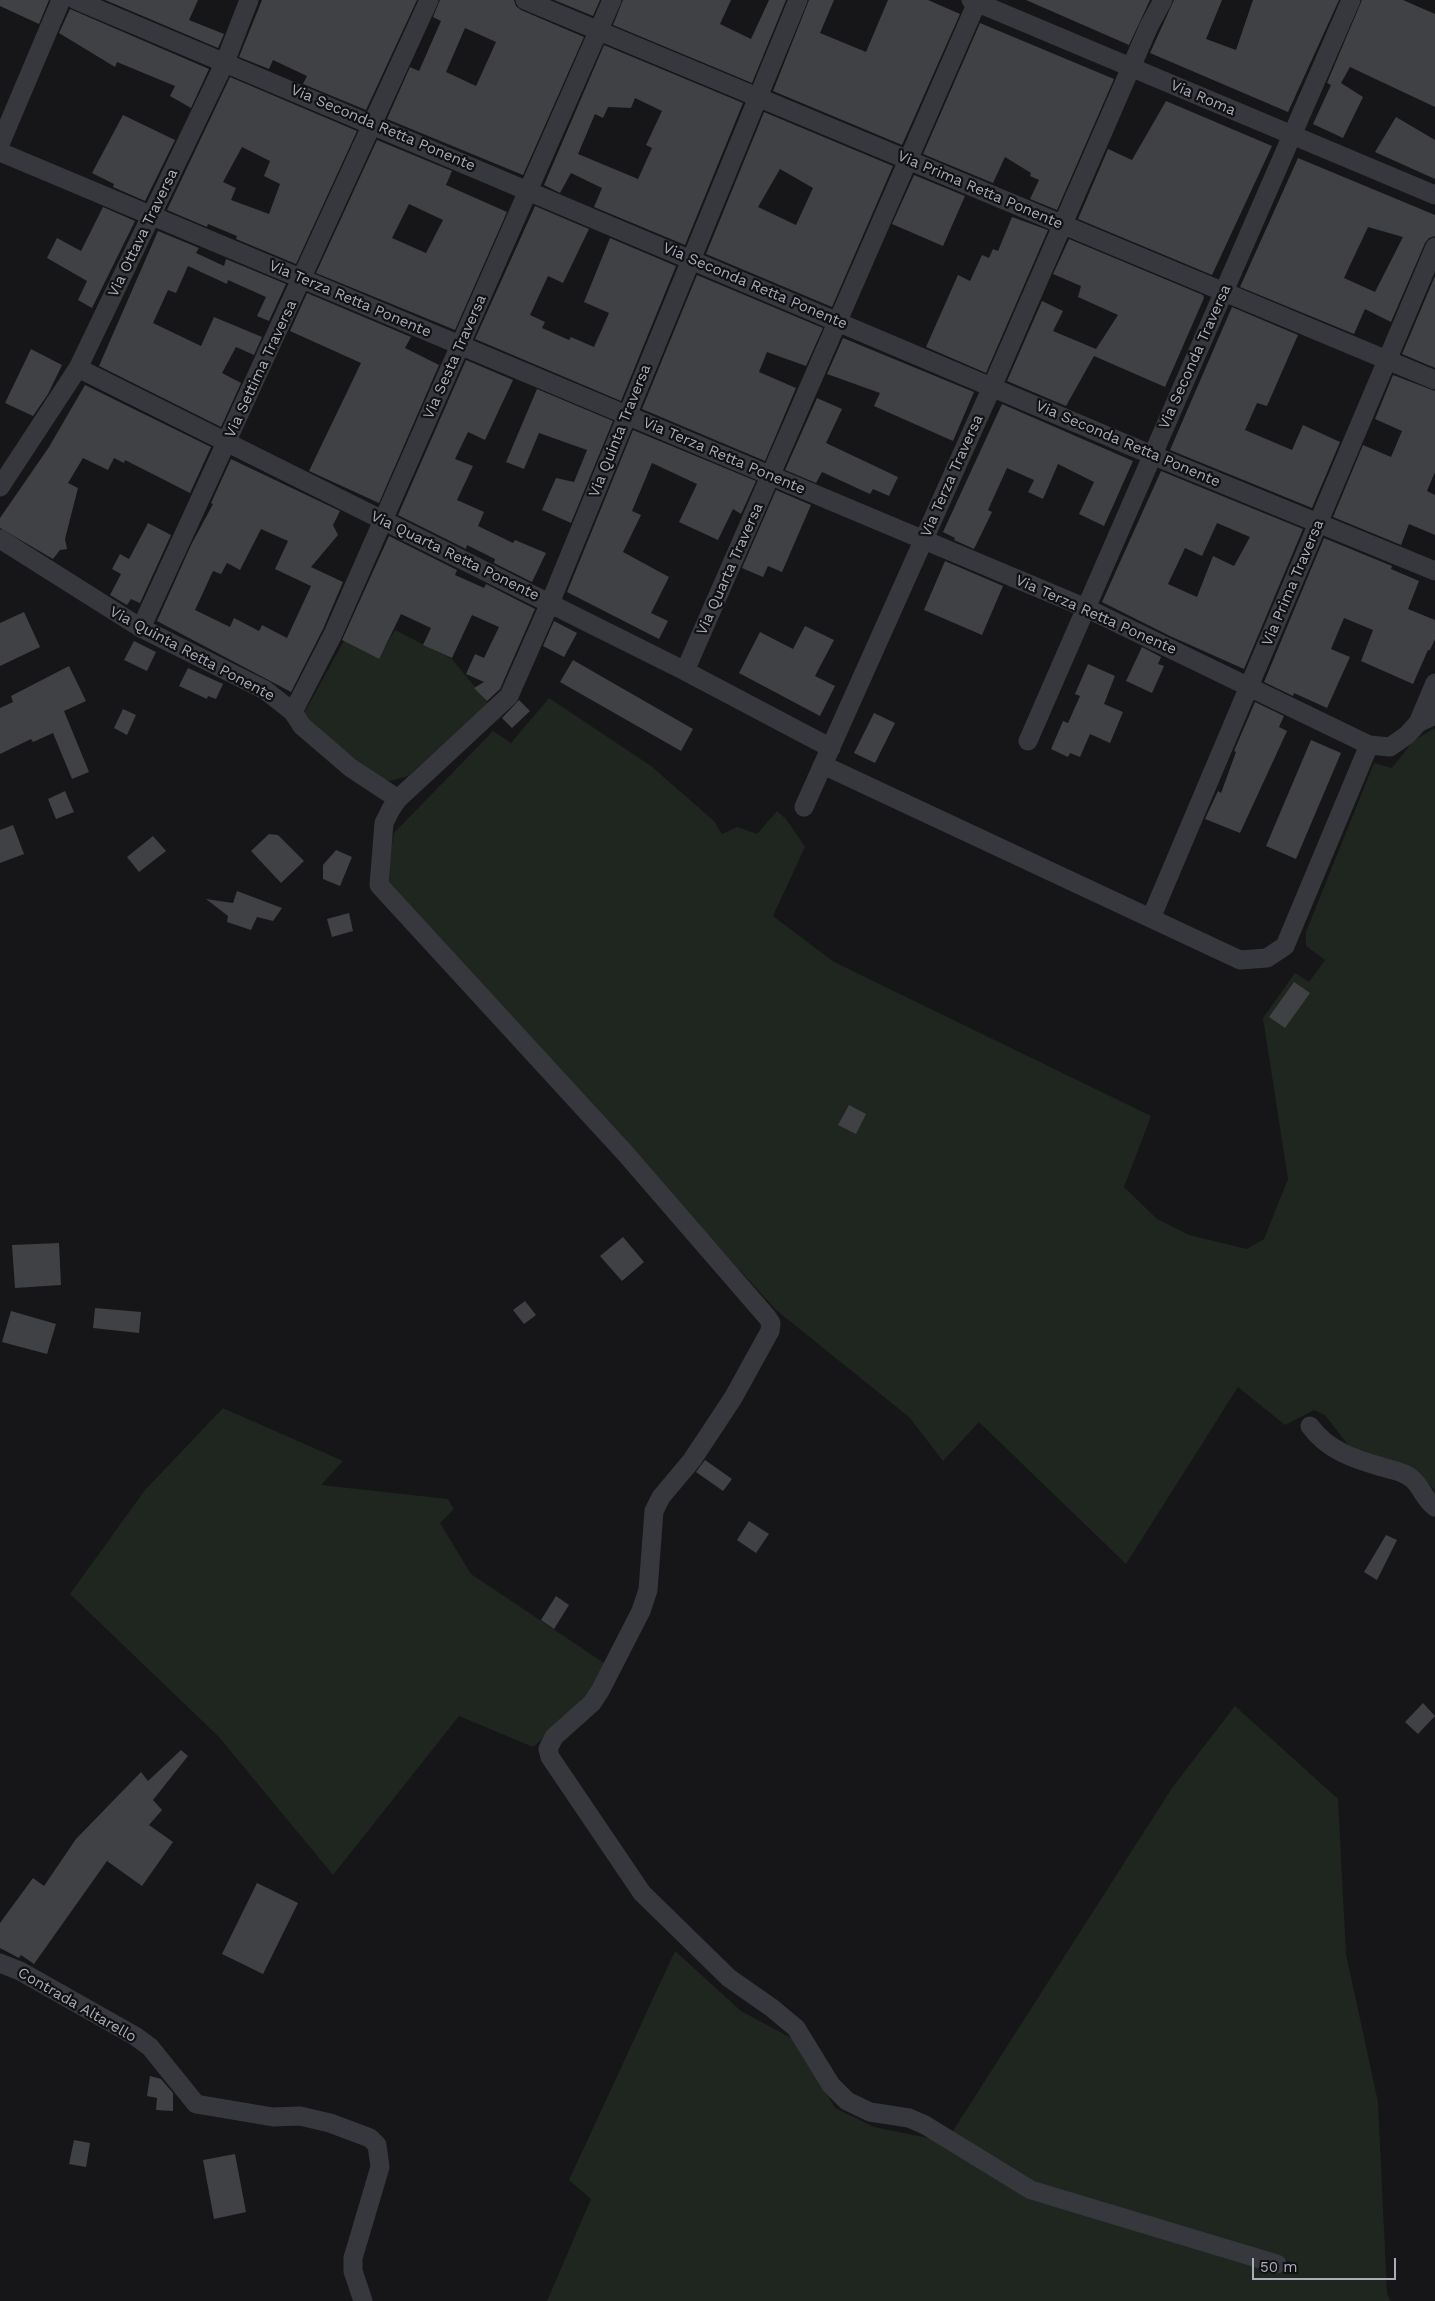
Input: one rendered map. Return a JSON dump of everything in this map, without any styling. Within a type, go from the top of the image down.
[{"type":"street","points":[[0,144],[61,0]]},
{"type":"street","name":"Via Seconda Retta Ponente","points":[[76,0],[1152,455],[1435,572]]},
{"type":"street","name":"Via Ottava Traversa","points":[[20,457],[78,368],[225,62],[250,0]]},
{"type":"street","name":"Via Settima Traversa","points":[[141,628],[228,443],[430,0]]},
{"type":"street","name":"Via Prima Retta Ponente","points":[[525,0],[1435,380]]},
{"type":"street","name":"Via Sesta Traversa","points":[[293,712],[333,634],[612,0]]},
{"type":"street","name":"Via Quinta Traversa","points":[[798,0],[550,603],[509,696],[398,799],[384,823],[379,885],[624,1153],[768,1317],[771,1324],[770,1331],[733,1398],[692,1460],[660,1497],[654,1511],[648,1590],[641,1611],[592,1703],[554,1737],[548,1748],[550,1757],[642,1893],[729,1978],[772,2008],[796,2028],[830,2085],[847,2101],[870,2112],[909,2118],[925,2125],[1031,2190],[1277,2264]]},
{"type":"street","points":[[1131,67],[1163,0]]},
{"type":"street","name":"Via Seconda Traversa","points":[[1028,741],[1351,0]]},
{"type":"street","name":"Via Roma","points":[[976,1],[1435,195]]},
{"type":"street","name":"Via Quarta Traversa","points":[[685,671],[976,1]]},
{"type":"street","name":"Via Terza Traversa","points":[[804,807],[992,387],[1131,67]]},
{"type":"street","name":"Via Terza Retta Ponente","points":[[0,152],[1086,608],[1369,745],[1390,747],[1407,735],[1418,723],[1435,714]]},
{"type":"street","name":"Via Prima Traversa","points":[[1151,918],[1435,247]]},
{"type":"street","name":"Via Quarta Retta Ponente","points":[[78,368],[685,671],[827,756],[1151,918],[1240,960],[1267,958],[1285,946],[1369,745]]},
{"type":"street","points":[[0,475],[20,457]]},
{"type":"street","points":[[0,487],[20,457]]},
{"type":"street","name":"Via Quinta Retta Ponente","points":[[0,539],[141,628],[265,690],[293,712],[302,726],[351,768],[398,799]]},
{"type":"street","points":[[1418,723],[1435,683]]},
{"type":"street","points":[[1310,1426],[1320,1440],[1339,1452],[1399,1472],[1411,1478],[1430,1504],[1435,1507]]},
{"type":"street","name":"Contrada Altarello","points":[[0,1963],[20,1971],[135,2036],[150,2047],[196,2104],[272,2117],[300,2116],[330,2123],[370,2138],[377,2145],[380,2167],[353,2258],[353,2271],[363,2301]]},
{"type":"shaded area","points":[[395,630],[452,659],[488,703],[408,776],[390,781],[381,779],[307,721],[304,713],[344,641],[378,659]]},
{"type":"shaded area","points":[[549,698],[651,766],[714,821],[722,834],[737,827],[757,834],[777,811],[786,819],[805,847],[773,916],[834,962],[1151,1116],[1124,1187],[1157,1219],[1189,1235],[1247,1249],[1264,1239],[1288,1179],[1263,1018],[1295,973],[1309,982],[1325,960],[1306,946],[1306,932],[1374,763],[1392,768],[1413,741],[1435,728],[1435,1491],[1422,1477],[1348,1445],[1325,1415],[1314,1410],[1285,1425],[1238,1387],[1126,1564],[979,1422],[943,1461],[909,1417],[776,1310],[385,881],[394,833],[493,731],[511,743]]},
{"type":"shaded area","points":[[223,1408],[343,1461],[321,1485],[448,1499],[454,1509],[440,1523],[471,1574],[607,1665],[591,1698],[533,1747],[459,1716],[333,1875],[219,1737],[70,1594],[145,1490]]},
{"type":"shaded area","points":[[1235,1706],[1338,1799],[1346,1954],[1378,2102],[1387,2294],[1391,2301],[547,2301],[591,2199],[569,2180],[675,1951],[741,2011],[795,2040],[835,2108],[874,2127],[933,2139],[1028,2199],[1294,2274],[1291,2262],[1034,2185],[951,2134],[1172,1788]]},
{"type":"building","points":[[0,0],[49,0],[39,24],[0,6]]},
{"type":"building","points":[[105,0],[198,0],[189,20],[224,34],[218,48]]},
{"type":"building","points":[[262,0],[417,0],[366,110],[303,84],[307,76],[273,60],[269,69],[239,57]]},
{"type":"building","points":[[440,0],[514,0],[516,6],[521,10],[584,37],[523,175],[387,119],[410,67],[419,71],[441,21],[433,17]],"holes":[[[465,28],[496,42],[476,86],[446,72]]]},
{"type":"building","points":[[554,0],[600,0],[593,16]]},
{"type":"building","points":[[623,0],[731,0],[720,24],[751,39],[769,0],[786,0],[752,83],[613,25]]},
{"type":"building","points":[[809,0],[834,0],[820,33],[866,52],[888,0],[928,0],[960,14],[902,145],[773,91]]},
{"type":"building","points":[[1026,0],[1150,0],[1129,45]]},
{"type":"building","points":[[1174,0],[1222,0],[1206,39],[1236,50],[1253,0],[1339,0],[1288,112],[1150,53]]},
{"type":"building","points":[[1362,0],[1403,0],[1435,14],[1435,107],[1350,67],[1341,83],[1363,97],[1343,138],[1313,124],[1331,85],[1327,83]]},
{"type":"building","points":[[70,9],[209,69],[191,108],[170,96],[175,86],[117,62],[115,67],[59,33]]},
{"type":"building","points":[[980,23],[1114,79],[1057,210],[1030,199],[1039,180],[1030,176],[1031,173],[1005,157],[993,183],[923,154]]},
{"type":"building","points":[[604,45],[743,103],[685,245],[594,207],[602,188],[571,173],[560,193],[544,185]],"holes":[[[635,98],[662,111],[646,145],[652,148],[638,179],[578,154],[595,114],[603,118],[608,107],[631,108]]]},
{"type":"building","points":[[230,77],[357,131],[296,264],[236,239],[237,236],[208,224],[207,227],[167,210]],"holes":[[[242,147],[270,161],[264,176],[280,184],[269,214],[231,200],[236,188],[223,182]]]},
{"type":"building","points":[[1166,101],[1272,146],[1212,275],[1078,219],[1108,149],[1132,160]]},
{"type":"building","points":[[764,112],[893,166],[832,307],[706,254]],"holes":[[[780,169],[813,188],[796,225],[758,207]]]},
{"type":"building","points":[[123,115],[175,140],[145,201],[113,187],[114,184],[92,173]]},
{"type":"building","points":[[1396,117],[1435,140],[1435,179],[1375,152]]},
{"type":"building","points":[[377,140],[452,171],[446,185],[507,212],[455,330],[316,273]],"holes":[[[409,204],[443,220],[426,253],[392,238]]]},
{"type":"building","points":[[1298,158],[1435,215],[1435,236],[1429,238],[1425,243],[1391,322],[1365,309],[1354,334],[1240,287]],"holes":[[[1368,227],[1403,237],[1375,292],[1344,278]]]},
{"type":"building","points":[[914,175],[965,196],[943,246],[892,224]]},
{"type":"building","points":[[535,206],[589,229],[563,283],[548,276],[530,315],[545,322],[542,328],[569,340],[571,337],[594,347],[609,313],[584,302],[610,238],[676,266],[621,401],[475,339]]},
{"type":"building","points":[[103,207],[135,221],[92,308],[78,300],[87,281],[47,258],[57,238],[81,251]]},
{"type":"building","points":[[1012,217],[1048,230],[986,373],[926,347],[958,275],[970,281],[982,255],[989,258],[993,249],[998,251]]},
{"type":"building","points":[[158,231],[199,248],[196,253],[224,266],[226,259],[286,284],[269,321],[257,316],[266,297],[228,280],[227,284],[188,266],[176,293],[168,290],[153,323],[201,346],[214,317],[262,337],[254,355],[236,347],[222,373],[241,383],[221,427],[99,366]]},
{"type":"building","points":[[1069,239],[1203,295],[1204,298],[1165,387],[1094,356],[1066,406],[1007,381],[1042,301],[1063,311],[1053,331],[1096,349],[1118,315],[1078,297],[1081,286],[1053,274]]},
{"type":"building","points":[[697,275],[823,328],[806,366],[767,352],[759,372],[796,388],[765,461],[642,409]]},
{"type":"building","points":[[1435,276],[1435,368],[1402,354]]},
{"type":"building","points":[[307,293],[411,337],[405,348],[439,365],[379,503],[309,471],[361,363],[290,331]]},
{"type":"building","points":[[1232,307],[1298,335],[1267,406],[1257,403],[1245,430],[1292,450],[1303,425],[1340,442],[1312,508],[1170,450]]},
{"type":"building","points":[[843,338],[974,392],[953,441],[874,406],[880,393],[827,374]]},
{"type":"building","points":[[31,349],[62,365],[48,394],[33,416],[5,403]]},
{"type":"building","points":[[466,360],[513,380],[485,440],[468,432],[455,459],[473,466],[457,500],[484,512],[478,526],[513,543],[515,540],[546,553],[532,582],[494,563],[495,559],[467,545],[466,549],[398,515]]},
{"type":"building","points":[[1393,375],[1435,391],[1435,472],[1427,491],[1435,495],[1435,535],[1409,524],[1401,545],[1333,517],[1363,445],[1391,457],[1402,431],[1375,419]]},
{"type":"building","points":[[85,385],[211,447],[190,493],[125,460],[124,463],[114,458],[108,470],[83,458],[68,483],[78,488],[65,539],[67,549],[60,550],[53,559],[0,528],[0,518],[49,447]]},
{"type":"building","points":[[537,389],[613,421],[571,523],[542,510],[556,478],[574,482],[587,450],[539,433],[524,469],[506,462]]},
{"type":"building","points":[[817,398],[842,409],[826,443],[898,477],[889,496],[873,489],[870,494],[822,472],[816,483],[785,470]]},
{"type":"building","points":[[1002,404],[1133,461],[1104,526],[1079,514],[1094,482],[1058,464],[1043,499],[1028,492],[1034,480],[1007,468],[988,510],[992,512],[974,549],[954,540],[955,538],[943,532]]},
{"type":"building","points":[[633,430],[756,481],[741,514],[733,509],[718,540],[679,522],[697,484],[652,463],[632,511],[641,515],[623,552],[669,577],[651,613],[668,621],[659,639],[567,592]]},
{"type":"building","points":[[231,459],[340,511],[333,525],[338,535],[311,567],[343,582],[323,629],[291,692],[157,621],[191,545],[213,504],[211,503]],"holes":[[[261,529],[288,541],[275,569],[311,586],[287,638],[262,625],[259,631],[234,618],[230,627],[195,610],[213,571],[221,574],[227,563],[240,570]]]},
{"type":"building","points":[[1161,471],[1303,529],[1244,669],[1170,636],[1102,602]],"holes":[[[1217,523],[1250,537],[1234,566],[1213,556],[1197,597],[1168,584],[1185,548],[1202,556]]]},
{"type":"building","points":[[776,490],[811,505],[782,572],[768,566],[763,577],[742,568]]},
{"type":"building","points":[[148,523],[171,535],[140,603],[131,599],[127,605],[110,595],[121,574],[112,569],[120,554],[129,559]]},
{"type":"building","points":[[389,536],[457,570],[455,575],[484,588],[486,584],[535,609],[500,689],[487,701],[474,688],[484,682],[466,674],[475,654],[484,658],[499,627],[472,615],[452,658],[423,645],[431,628],[401,614],[379,659],[342,640]]},
{"type":"building","points":[[1324,538],[1392,566],[1391,569],[1419,581],[1408,609],[1435,620],[1435,639],[1413,684],[1361,661],[1373,630],[1344,618],[1331,649],[1350,657],[1327,708],[1294,693],[1293,696],[1264,682]]},
{"type":"building","points":[[945,561],[1003,586],[982,635],[924,610]]},
{"type":"building","points":[[24,612],[40,647],[0,666],[0,623]]},
{"type":"building","points":[[554,621],[577,633],[564,657],[543,646]]},
{"type":"building","points":[[805,626],[834,640],[815,676],[835,686],[820,716],[739,673],[760,632],[793,649]]},
{"type":"building","points":[[134,641],[156,652],[147,671],[124,660]]},
{"type":"building","points":[[1142,647],[1161,657],[1158,664],[1164,666],[1152,693],[1126,681]]},
{"type":"building","points":[[573,660],[693,729],[681,751],[560,682]]},
{"type":"building","points":[[1088,664],[1115,676],[1104,704],[1123,712],[1110,743],[1090,734],[1080,757],[1070,753],[1068,757],[1051,749],[1063,721],[1068,723],[1080,696],[1075,694]]},
{"type":"building","points":[[69,666],[86,701],[64,711],[89,772],[72,779],[53,733],[33,742],[31,739],[0,754],[0,708],[13,702],[11,696]]},
{"type":"building","points":[[188,668],[223,684],[216,699],[208,696],[207,699],[179,686]]},
{"type":"building","points":[[519,700],[530,711],[512,728],[502,718]]},
{"type":"building","points":[[1255,702],[1284,716],[1279,727],[1287,731],[1240,833],[1205,819],[1218,791],[1221,793],[1236,752],[1234,751]]},
{"type":"building","points":[[123,709],[136,715],[127,735],[114,728]]},
{"type":"building","points":[[874,713],[895,723],[875,763],[854,753]]},
{"type":"building","points":[[1311,740],[1341,753],[1296,859],[1266,846]]},
{"type":"building","points":[[65,791],[74,812],[56,819],[48,799]]},
{"type":"building","points":[[13,825],[24,854],[0,863],[0,830]]},
{"type":"building","points":[[269,834],[278,835],[304,861],[281,883],[251,851]]},
{"type":"building","points":[[153,836],[166,851],[139,872],[127,857]]},
{"type":"building","points":[[336,850],[352,857],[340,886],[323,879],[323,865]]},
{"type":"building","points":[[237,891],[282,908],[273,921],[257,917],[251,930],[227,922],[228,916],[206,899],[233,903]]},
{"type":"building","points":[[349,913],[353,931],[332,937],[327,919]]},
{"type":"building","points":[[1294,982],[1310,993],[1285,1028],[1269,1017]]},
{"type":"building","points":[[849,1105],[866,1114],[856,1134],[838,1125]]},
{"type":"building","points":[[623,1237],[644,1262],[622,1281],[600,1256]]},
{"type":"building","points":[[59,1243],[61,1285],[15,1288],[12,1245]]},
{"type":"building","points":[[525,1301],[536,1315],[524,1324],[513,1310]]},
{"type":"building","points":[[95,1308],[141,1312],[139,1333],[93,1328]]},
{"type":"building","points":[[11,1311],[56,1324],[47,1354],[2,1342]]},
{"type":"building","points":[[705,1460],[732,1479],[723,1491],[696,1472]]},
{"type":"building","points":[[749,1521],[769,1534],[756,1553],[737,1540]]},
{"type":"building","points":[[1386,1535],[1397,1540],[1377,1580],[1364,1572]]},
{"type":"building","points":[[556,1596],[569,1605],[554,1629],[541,1620]]},
{"type":"building","points":[[1423,1703],[1435,1716],[1418,1734],[1405,1722]]},
{"type":"building","points":[[181,1750],[188,1756],[153,1800],[162,1810],[149,1825],[173,1842],[142,1886],[107,1861],[34,1964],[21,1955],[19,1958],[0,1948],[0,1923],[33,1878],[44,1886],[76,1839],[141,1772],[148,1781]]},
{"type":"building","points":[[257,1883],[298,1903],[263,1974],[222,1954]]},
{"type":"building","points":[[150,2076],[161,2079],[173,2093],[173,2111],[156,2110],[157,2098],[147,2096]]},
{"type":"building","points":[[74,2140],[90,2143],[86,2167],[69,2164]]},
{"type":"building","points":[[235,2154],[246,2212],[214,2219],[203,2160]]}]
